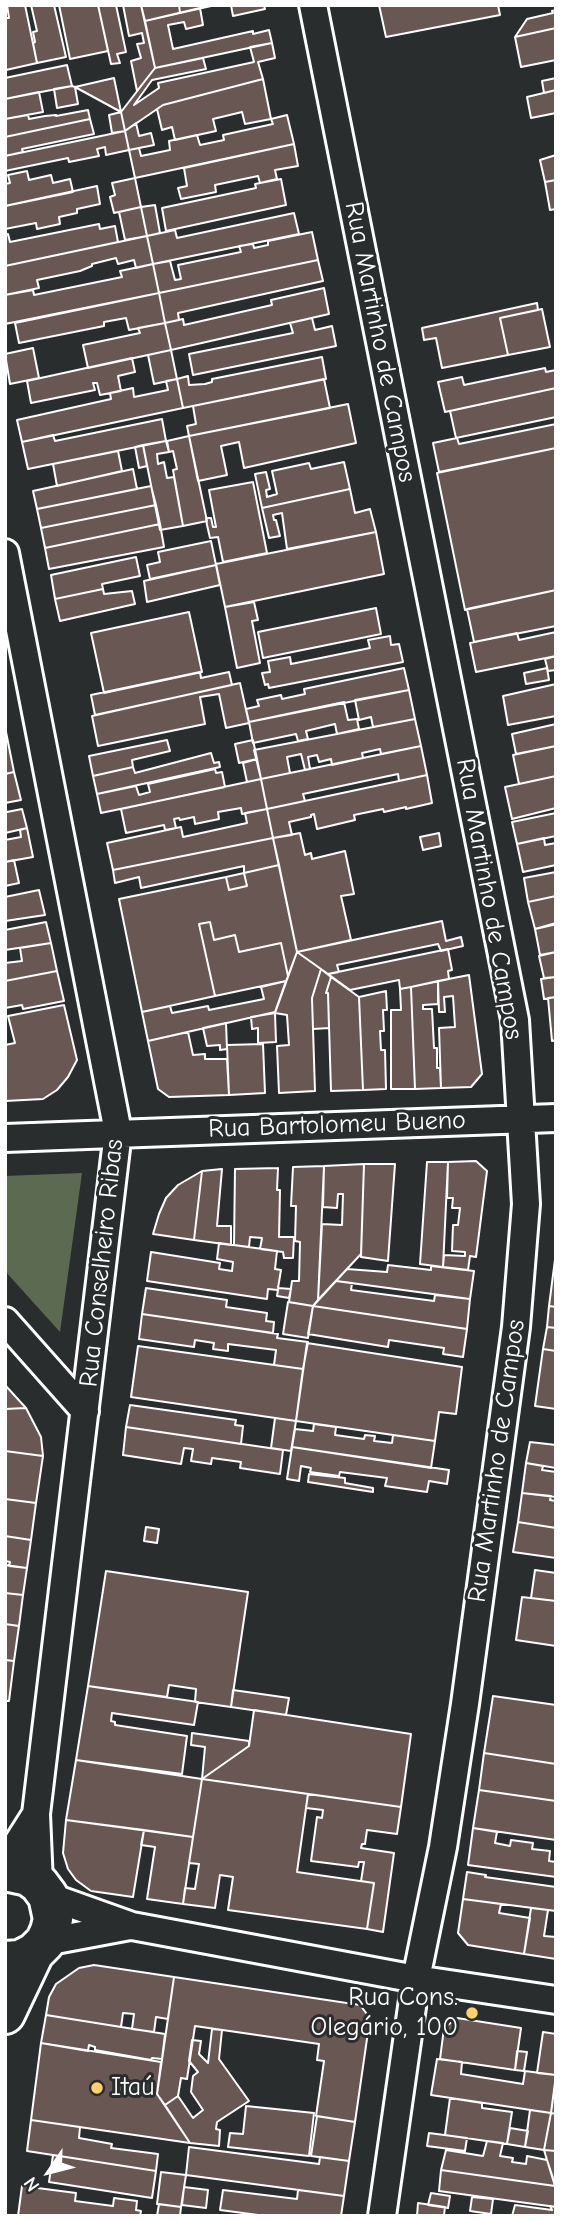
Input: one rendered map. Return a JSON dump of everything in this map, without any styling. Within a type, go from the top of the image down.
[{"type":"street","name":"Rua Martinho de Campos","points":[[313,5],[515,1020],[526,1204],[516,1327],[463,1717],[443,1847],[416,1979],[382,2216]]},
{"type":"street","name":"Rua Conselheiro Ribas","points":[[5,552],[118,1132],[36,1814],[31,1884]]},
{"type":"street","name":"Rua Bartolomeu Bueno","points":[[5,1138],[556,1118]]},
{"type":"street","points":[[5,1321],[85,1411]]},
{"type":"street","name":"Rua Conselheiro Ribas","points":[[5,1863],[36,1814]]},
{"type":"street","points":[[31,1884],[132,1926],[416,1979],[556,2000]]},
{"type":"street","points":[[5,2014],[28,1952],[50,1931],[53,1919],[31,1884]]},
{"type":"street","points":[[28,1952],[132,1926]]},
{"type":"green space","points":[[82,1173],[60,1332],[5,1271],[5,1176]]},
{"type":"building","points":[[7,5],[25,5],[37,63],[6,70],[5,18],[9,18]]},
{"type":"building","points":[[31,5],[54,5],[66,57],[37,63],[33,32],[37,31]]},
{"type":"building","points":[[59,5],[98,5],[108,51],[70,59]]},
{"type":"building","points":[[98,5],[116,5],[126,52],[117,54],[120,63],[111,64]]},
{"type":"building","points":[[123,5],[141,5],[155,68],[137,91],[131,61],[141,58],[137,44],[144,43],[142,33],[129,36]]},
{"type":"building","points":[[141,5],[179,5],[180,13],[145,21]]},
{"type":"building","points":[[179,5],[211,5],[211,6],[180,13]]},
{"type":"building","points":[[231,5],[264,5],[265,9],[233,16]]},
{"type":"building","points":[[379,5],[498,5],[500,15],[386,37]]},
{"type":"building","points":[[200,8],[203,25],[186,29],[184,22],[168,25],[173,49],[253,31],[253,34],[269,30],[272,43],[155,68],[145,21]]},
{"type":"building","points":[[556,10],[556,28],[515,37],[527,19]]},
{"type":"building","points":[[556,28],[556,60],[521,67],[515,37]]},
{"type":"building","points":[[272,43],[275,58],[258,62],[263,79],[163,105],[125,131],[121,112],[155,68],[203,58],[206,69],[152,80],[134,105],[159,88],[158,83],[254,62],[250,47]]},
{"type":"building","points":[[67,65],[72,86],[5,99],[5,78]]},
{"type":"building","points":[[114,78],[121,112],[75,87]]},
{"type":"building","points":[[556,78],[556,90],[544,93],[542,81]]},
{"type":"building","points":[[263,79],[271,119],[245,124],[242,112],[213,119],[216,131],[175,140],[172,127],[162,130],[157,109],[163,105]]},
{"type":"building","points":[[75,87],[78,104],[57,108],[54,89]]},
{"type":"building","points":[[556,90],[556,113],[531,118],[527,97]]},
{"type":"building","points":[[39,92],[43,112],[5,119],[5,99]]},
{"type":"building","points":[[88,110],[90,119],[5,137],[5,119],[28,115],[29,119]]},
{"type":"building","points":[[121,112],[125,131],[112,133],[109,115]]},
{"type":"building","points":[[287,115],[294,144],[135,178],[129,150],[139,148],[141,156],[170,150],[169,141],[197,135],[200,145],[224,140],[223,135],[273,124],[271,119]]},
{"type":"building","points":[[90,119],[94,134],[22,149],[23,152],[5,156],[5,137]]},
{"type":"building","points":[[136,123],[139,136],[151,133],[154,145],[129,150],[125,131]]},
{"type":"building","points":[[125,131],[129,150],[106,155],[105,147],[97,149],[99,156],[69,162],[68,158],[5,171],[5,156]]},
{"type":"building","points":[[294,144],[298,166],[275,170],[277,179],[260,183],[258,176],[215,185],[216,192],[181,199],[178,188],[187,186],[184,168]]},
{"type":"building","points":[[556,155],[556,180],[545,182],[540,160]]},
{"type":"building","points":[[27,171],[29,180],[51,175],[53,183],[70,179],[73,192],[5,206],[5,184],[10,183],[8,175]]},
{"type":"building","points":[[135,178],[141,207],[114,213],[110,197],[115,195],[112,183]]},
{"type":"building","points":[[281,179],[286,205],[166,231],[162,208],[256,188],[255,184]]},
{"type":"building","points":[[556,180],[556,209],[550,210],[545,182]]},
{"type":"building","points":[[97,186],[100,204],[77,209],[77,213],[59,217],[60,224],[37,229],[36,223],[5,229],[5,206]]},
{"type":"building","points":[[155,205],[160,233],[147,236],[141,207]]},
{"type":"building","points":[[141,207],[147,236],[125,240],[119,212]]},
{"type":"building","points":[[294,213],[299,234],[153,264],[147,236],[175,230],[177,238]]},
{"type":"building","points":[[99,224],[100,229],[115,226],[118,242],[5,266],[5,235],[8,234],[10,242]]},
{"type":"building","points":[[312,232],[318,260],[159,293],[153,264],[170,261],[175,280],[181,279],[178,265],[241,252],[239,246],[253,244],[254,248],[268,245],[268,241]]},
{"type":"building","points":[[147,236],[153,264],[136,268],[134,260],[118,264],[116,258],[92,264],[80,271],[37,280],[39,288],[5,295],[5,266]]},
{"type":"building","points":[[318,260],[323,281],[178,313],[179,320],[165,323],[159,293]]},
{"type":"building","points":[[153,264],[159,293],[5,324],[5,295],[33,290],[34,295],[122,277],[120,271]]},
{"type":"building","points":[[324,288],[329,314],[171,350],[165,323],[183,319],[184,325],[272,305],[271,300]]},
{"type":"building","points":[[159,293],[165,323],[129,330],[126,318],[104,322],[104,326],[19,343],[15,323]]},
{"type":"building","points":[[537,303],[538,310],[500,318],[508,355],[442,368],[436,338],[424,340],[422,328]]},
{"type":"building","points":[[542,309],[550,347],[508,355],[500,318]]},
{"type":"building","points":[[312,318],[315,330],[332,326],[336,346],[193,375],[189,354],[293,333],[290,323]]},
{"type":"building","points":[[165,323],[171,350],[88,368],[83,345],[140,333],[138,328]]},
{"type":"building","points":[[33,348],[39,378],[10,384],[5,354]]},
{"type":"building","points":[[171,350],[177,379],[154,384],[148,355]]},
{"type":"building","points":[[322,357],[326,379],[183,408],[177,379],[188,376],[189,385],[205,384],[212,382],[212,379]]},
{"type":"building","points":[[132,358],[135,372],[118,376],[121,391],[100,395],[97,383],[93,383],[95,390],[31,403],[27,381]]},
{"type":"building","points":[[545,368],[546,372],[556,370],[556,388],[445,412],[438,382],[462,377],[464,385]]},
{"type":"building","points":[[177,379],[183,408],[22,442],[17,420],[111,399],[110,393],[133,388],[134,397],[168,390],[166,381]]},
{"type":"building","points":[[324,379],[330,408],[189,436],[187,426],[196,424],[193,406]]},
{"type":"building","points":[[556,388],[556,417],[456,438],[450,411]]},
{"type":"building","points":[[348,404],[356,443],[244,468],[239,442],[221,446],[227,475],[198,481],[189,436]]},
{"type":"building","points":[[162,419],[166,441],[28,469],[22,442],[53,435],[55,441]]},
{"type":"building","points":[[556,424],[556,448],[439,472],[433,443],[457,438],[459,444]]},
{"type":"building","points":[[189,436],[207,521],[183,526],[173,470],[177,469],[173,451],[169,452],[167,441]]},
{"type":"building","points":[[166,441],[169,452],[157,454],[158,464],[164,462],[167,478],[174,477],[183,526],[160,530],[143,445]]},
{"type":"building","points":[[143,445],[147,466],[139,468],[135,447]]},
{"type":"building","points":[[556,448],[556,590],[465,610],[437,473]]},
{"type":"building","points":[[118,451],[122,471],[57,486],[53,464]]},
{"type":"building","points":[[344,462],[350,489],[262,508],[255,474],[266,472],[270,489],[266,490],[267,497],[277,494],[272,471],[309,463],[311,469]]},
{"type":"building","points":[[133,469],[137,489],[37,509],[33,491]]},
{"type":"building","points":[[253,482],[267,553],[223,562],[218,537],[210,538],[207,525],[206,518],[211,518],[213,527],[216,527],[209,490]]},
{"type":"building","points":[[151,486],[156,505],[41,528],[37,509]]},
{"type":"building","points":[[350,489],[355,513],[370,509],[376,532],[287,549],[282,513],[273,515],[280,536],[269,538],[262,508]]},
{"type":"building","points":[[156,505],[160,524],[45,548],[41,528]]},
{"type":"building","points":[[160,524],[164,547],[49,569],[45,548]]},
{"type":"building","points":[[376,532],[384,574],[225,607],[216,564]]},
{"type":"building","points":[[211,541],[216,565],[150,579],[147,565],[160,562],[158,552]]},
{"type":"building","points":[[136,557],[140,576],[102,584],[103,589],[55,599],[51,575]]},
{"type":"building","points":[[216,565],[220,585],[147,602],[144,581]]},
{"type":"building","points":[[103,589],[104,594],[132,591],[135,604],[60,621],[55,599]]},
{"type":"building","points":[[556,590],[556,626],[474,642],[467,609]]},
{"type":"building","points":[[254,602],[258,620],[252,621],[260,663],[237,668],[225,607]]},
{"type":"building","points":[[376,608],[381,634],[263,658],[258,632]]},
{"type":"building","points":[[189,612],[202,672],[104,693],[91,633]]},
{"type":"building","points":[[556,632],[556,656],[476,672],[470,643],[517,633],[519,640]]},
{"type":"building","points":[[390,636],[391,645],[399,644],[403,662],[269,688],[268,684],[265,685],[262,673],[270,672],[268,661],[290,657],[291,664],[370,648],[368,640]]},
{"type":"building","points":[[556,656],[556,670],[548,671],[545,659]]},
{"type":"building","points":[[404,668],[409,690],[249,722],[246,709],[259,706],[257,700],[281,695],[282,699],[305,694],[304,689]]},
{"type":"building","points":[[547,668],[549,680],[526,684],[524,673]]},
{"type":"building","points":[[200,672],[201,678],[229,672],[232,685],[95,715],[91,695]]},
{"type":"building","points":[[240,683],[249,723],[226,728],[219,694],[200,697],[205,724],[98,746],[92,716]]},
{"type":"building","points":[[556,684],[556,716],[508,725],[503,696]]},
{"type":"building","points":[[409,690],[415,719],[373,727],[371,717],[359,720],[355,700]]},
{"type":"building","points":[[344,702],[348,720],[357,719],[359,729],[337,734],[335,724],[306,731],[308,739],[298,741],[296,734],[253,743],[249,722]]},
{"type":"building","points":[[415,719],[421,746],[381,754],[380,749],[362,753],[363,758],[332,765],[331,759],[319,762],[317,755],[308,757],[310,769],[305,770],[301,754],[287,757],[290,773],[261,779],[254,750]]},
{"type":"building","points":[[556,724],[556,746],[516,754],[512,734]]},
{"type":"building","points":[[5,727],[14,772],[5,774]]},
{"type":"building","points":[[167,740],[170,751],[132,760],[133,767],[93,776],[89,756]]},
{"type":"building","points":[[253,740],[257,759],[239,763],[235,744]]},
{"type":"building","points":[[421,746],[427,775],[399,781],[398,774],[303,794],[305,801],[267,809],[261,779]]},
{"type":"building","points":[[556,746],[556,776],[519,784],[513,755]]},
{"type":"building","points":[[211,753],[214,763],[219,762],[220,767],[97,794],[93,776],[133,767],[135,773]]},
{"type":"building","points":[[257,759],[261,779],[247,782],[243,763]]},
{"type":"building","points":[[215,769],[216,773],[222,772],[225,787],[101,813],[97,794],[136,786],[139,795],[150,792],[148,784]]},
{"type":"building","points":[[14,772],[21,800],[5,803],[5,774]]},
{"type":"building","points":[[427,775],[432,803],[354,815],[355,820],[317,829],[314,814],[289,822],[292,835],[273,838],[267,809]]},
{"type":"building","points":[[556,776],[556,808],[512,819],[505,787]]},
{"type":"building","points":[[261,779],[267,809],[242,814],[241,808],[218,812],[219,819],[195,824],[194,817],[179,818],[174,819],[176,828],[165,830],[164,825],[126,833],[121,809]]},
{"type":"building","points":[[22,809],[27,828],[5,833],[5,810],[7,812]]},
{"type":"building","points":[[267,809],[273,838],[113,870],[107,843],[181,827],[183,837],[247,823],[245,813]]},
{"type":"building","points":[[556,813],[556,836],[517,844],[512,822]]},
{"type":"building","points":[[27,828],[33,857],[5,862],[5,840],[21,837],[20,830]]},
{"type":"building","points":[[300,833],[305,855],[311,853],[312,859],[345,851],[354,894],[341,896],[351,940],[297,952],[273,838]]},
{"type":"building","points":[[439,833],[441,846],[423,850],[420,837]]},
{"type":"building","points":[[273,838],[279,865],[244,873],[244,866],[141,888],[139,877],[115,883],[113,870]]},
{"type":"building","points":[[544,838],[545,845],[556,843],[556,865],[523,872],[517,844]]},
{"type":"building","points":[[14,860],[19,883],[5,886],[5,862]]},
{"type":"building","points":[[279,865],[297,952],[288,976],[281,943],[239,952],[235,935],[214,940],[210,922],[199,924],[215,996],[142,1012],[119,899],[226,877],[229,890],[247,886],[244,873]]},
{"type":"building","points":[[556,872],[556,896],[528,902],[524,878]]},
{"type":"building","points":[[244,873],[247,886],[229,890],[226,877]]},
{"type":"building","points":[[39,890],[45,915],[5,921],[5,897]]},
{"type":"building","points":[[556,896],[556,923],[535,929],[528,902]]},
{"type":"building","points":[[442,921],[446,941],[461,937],[463,946],[441,951],[438,944],[337,965],[339,972],[328,974],[297,952]]},
{"type":"building","points":[[46,922],[51,943],[5,950],[5,930]]},
{"type":"building","points":[[210,922],[214,940],[235,935],[239,952],[281,943],[288,976],[286,981],[215,996],[199,924]]},
{"type":"building","points":[[556,925],[556,952],[540,955],[535,929]]},
{"type":"building","points":[[51,943],[57,971],[5,981],[5,963],[22,961],[20,948]]},
{"type":"building","points":[[448,949],[452,970],[448,971],[449,979],[411,987],[400,989],[399,980],[350,990],[328,974]]},
{"type":"building","points":[[297,952],[321,969],[312,998],[315,1091],[279,1093],[277,1046],[289,1045],[287,1015],[275,1013]]},
{"type":"building","points":[[556,952],[556,977],[544,978],[539,956]]},
{"type":"building","points":[[321,969],[331,977],[326,993],[329,1028],[313,1029],[312,998]]},
{"type":"building","points":[[57,971],[64,1001],[23,1009],[22,1005],[5,1008],[5,981]]},
{"type":"building","points":[[469,975],[482,1074],[471,1087],[441,1088],[439,1028],[455,1027],[453,996],[444,997],[445,1012],[439,1012],[438,981]]},
{"type":"building","points":[[331,977],[359,997],[363,1090],[331,1091],[326,993]]},
{"type":"building","points":[[556,977],[556,997],[544,999],[541,979]]},
{"type":"building","points":[[286,981],[275,1012],[148,1041],[142,1012],[170,1006],[172,1013],[208,1006],[209,1010],[264,999],[261,987]]},
{"type":"building","points":[[438,981],[438,1004],[423,1005],[423,1009],[432,1009],[434,1048],[437,1048],[441,1088],[415,1089],[411,987]]},
{"type":"building","points":[[411,987],[415,1089],[391,1089],[391,1010],[401,1010],[400,989]]},
{"type":"building","points":[[386,991],[384,1031],[380,1031],[381,1050],[385,1050],[386,1089],[363,1090],[359,997]]},
{"type":"building","points":[[556,997],[556,1040],[552,1041],[548,998]]},
{"type":"building","points":[[64,1005],[77,1060],[68,1077],[57,1090],[43,1099],[5,1101],[5,1045],[15,1043],[8,1016]]},
{"type":"building","points":[[275,1013],[276,1042],[258,1043],[258,1028],[252,1029],[251,1017]]},
{"type":"building","points":[[226,1023],[227,1049],[220,1050],[220,1045],[207,1046],[203,1028]]},
{"type":"building","points":[[188,1032],[193,1055],[205,1054],[205,1059],[227,1059],[229,1095],[169,1097],[158,1089],[148,1041]]},
{"type":"building","points":[[263,1044],[265,1093],[229,1095],[227,1045]]},
{"type":"building","points":[[476,1161],[487,1171],[476,1257],[470,1256],[468,1270],[443,1267],[444,1255],[465,1256],[465,1252],[452,1251],[453,1225],[458,1225],[460,1208],[452,1208],[453,1198],[447,1198],[448,1162]]},
{"type":"building","points":[[427,1162],[448,1162],[443,1267],[420,1264]]},
{"type":"building","points":[[364,1164],[395,1164],[388,1261],[361,1257]]},
{"type":"building","points":[[364,1164],[361,1254],[318,1300],[322,1224],[342,1225],[343,1194],[338,1194],[337,1208],[323,1207],[324,1166]]},
{"type":"building","points":[[324,1166],[318,1300],[313,1306],[289,1302],[292,1281],[299,1281],[300,1242],[295,1241],[296,1206],[291,1206],[293,1167]]},
{"type":"building","points":[[278,1168],[279,1237],[294,1237],[293,1258],[284,1258],[283,1252],[260,1249],[262,1238],[250,1237],[249,1247],[234,1245],[235,1169]]},
{"type":"building","points":[[222,1169],[217,1226],[231,1226],[231,1245],[194,1240],[202,1171]]},
{"type":"building","points":[[202,1171],[194,1240],[153,1234],[166,1198],[178,1185]]},
{"type":"building","points":[[219,1243],[277,1251],[275,1269],[281,1270],[278,1288],[291,1289],[289,1298],[277,1296],[278,1290],[268,1289],[267,1299],[147,1281],[151,1252],[220,1263],[219,1269],[232,1271],[233,1262],[217,1259]]},
{"type":"building","points":[[556,1252],[556,1307],[549,1306]]},
{"type":"building","points":[[388,1265],[474,1271],[470,1299],[336,1281],[347,1269],[387,1272]]},
{"type":"building","points":[[336,1281],[352,1283],[351,1290],[434,1301],[435,1295],[470,1299],[467,1329],[313,1306]]},
{"type":"building","points":[[146,1288],[227,1300],[226,1307],[267,1313],[266,1321],[274,1322],[273,1333],[142,1314]]},
{"type":"building","points":[[288,1302],[313,1306],[308,1338],[283,1334]]},
{"type":"building","points":[[313,1306],[467,1329],[463,1357],[443,1354],[444,1348],[389,1340],[388,1347],[308,1334]]},
{"type":"building","points":[[549,1306],[556,1307],[556,1328],[547,1327]]},
{"type":"building","points":[[142,1314],[278,1334],[277,1338],[308,1342],[303,1369],[274,1365],[276,1350],[228,1344],[228,1351],[213,1349],[214,1343],[195,1340],[194,1347],[139,1339]]},
{"type":"building","points":[[547,1327],[556,1328],[556,1351],[543,1349]]},
{"type":"building","points":[[307,1343],[462,1367],[456,1414],[439,1412],[435,1441],[296,1421]]},
{"type":"building","points":[[138,1346],[303,1369],[296,1421],[131,1397]]},
{"type":"building","points":[[543,1349],[556,1351],[556,1409],[535,1406]]},
{"type":"building","points":[[5,1385],[26,1408],[5,1409]]},
{"type":"building","points":[[130,1405],[236,1420],[235,1425],[243,1426],[241,1444],[126,1427]]},
{"type":"building","points":[[26,1408],[41,1437],[43,1456],[5,1451],[5,1409]]},
{"type":"building","points":[[275,1418],[296,1421],[291,1451],[271,1448]]},
{"type":"building","points":[[314,1424],[336,1427],[335,1435],[364,1439],[365,1435],[375,1436],[374,1441],[392,1443],[393,1435],[435,1441],[431,1468],[292,1447],[295,1429],[313,1431]]},
{"type":"building","points":[[126,1427],[283,1450],[280,1474],[240,1468],[241,1462],[212,1458],[211,1464],[191,1461],[193,1449],[184,1448],[181,1464],[123,1455]]},
{"type":"building","points":[[530,1442],[556,1445],[556,1468],[526,1463]]},
{"type":"building","points":[[292,1447],[449,1470],[447,1484],[429,1481],[427,1492],[385,1486],[387,1478],[340,1472],[339,1476],[310,1472],[311,1468],[301,1466],[299,1481],[287,1479]]},
{"type":"building","points":[[5,1451],[43,1456],[36,1503],[5,1499]]},
{"type":"building","points":[[526,1463],[543,1466],[542,1470],[556,1472],[556,1497],[522,1493]]},
{"type":"building","points":[[309,1474],[345,1478],[345,1483],[373,1488],[373,1492],[308,1482]]},
{"type":"building","points":[[522,1493],[551,1496],[550,1500],[556,1501],[556,1528],[518,1522]]},
{"type":"building","points":[[5,1499],[36,1503],[31,1540],[5,1536]]},
{"type":"building","points":[[518,1522],[556,1528],[556,1558],[513,1552]]},
{"type":"building","points":[[146,1527],[159,1529],[157,1543],[144,1541]]},
{"type":"building","points":[[5,1536],[31,1540],[27,1568],[9,1566],[10,1562],[5,1561]]},
{"type":"building","points":[[5,1565],[27,1568],[23,1595],[5,1593]]},
{"type":"building","points":[[535,1570],[556,1573],[556,1601],[531,1598]]},
{"type":"building","points":[[106,1571],[248,1592],[231,1707],[195,1702],[196,1689],[169,1685],[167,1697],[88,1686]]},
{"type":"building","points":[[5,1593],[23,1595],[19,1626],[5,1624]]},
{"type":"building","points":[[522,1597],[556,1601],[556,1646],[516,1640]]},
{"type":"building","points":[[5,1624],[19,1626],[14,1661],[5,1660]]},
{"type":"building","points":[[5,1660],[14,1661],[9,1701],[5,1701]]},
{"type":"building","points":[[88,1686],[198,1702],[194,1725],[112,1713],[111,1721],[115,1722],[115,1725],[187,1736],[182,1774],[76,1760]]},
{"type":"building","points":[[233,1690],[289,1698],[286,1715],[231,1707]]},
{"type":"building","points":[[493,1696],[556,1705],[556,1764],[484,1753]]},
{"type":"building","points":[[254,1710],[411,1734],[401,1807],[202,1779],[249,1746]]},
{"type":"building","points":[[192,1733],[249,1741],[249,1746],[202,1779],[205,1747],[191,1745]]},
{"type":"building","points":[[484,1753],[556,1764],[556,1801],[479,1790]]},
{"type":"building","points":[[76,1760],[202,1779],[193,1837],[66,1820]]},
{"type":"building","points":[[202,1779],[308,1794],[297,1872],[374,1883],[367,1929],[228,1910],[233,1877],[220,1875],[215,1908],[183,1904],[185,1888],[195,1889],[199,1864],[189,1863]]},
{"type":"building","points":[[479,1790],[556,1801],[556,1840],[473,1828]]},
{"type":"building","points":[[308,1794],[401,1807],[397,1834],[367,1830],[365,1844],[362,1844],[361,1848],[394,1853],[383,1932],[367,1929],[374,1883],[361,1881],[364,1862],[359,1862],[358,1867],[311,1861],[317,1817],[322,1818],[323,1810],[306,1808]]},
{"type":"building","points":[[66,1820],[144,1830],[133,1897],[91,1891],[76,1880],[68,1869],[63,1853]]},
{"type":"building","points":[[473,1828],[497,1832],[495,1843],[510,1846],[511,1840],[533,1843],[532,1849],[550,1851],[549,1861],[556,1862],[556,1877],[468,1865]]},
{"type":"building","points":[[144,1830],[193,1837],[183,1904],[147,1899],[155,1847],[141,1845]]},
{"type":"building","points":[[467,1872],[556,1887],[556,1911],[463,1899]]},
{"type":"building","points":[[463,1899],[501,1904],[499,1913],[530,1918],[524,1954],[468,1945],[458,1933]]},
{"type":"building","points":[[531,1908],[548,1910],[544,1936],[556,1937],[556,1959],[524,1954]]},
{"type":"building","points":[[94,1965],[174,1977],[168,2019],[156,2017],[154,2032],[132,2029],[134,2014],[123,2013],[121,2027],[46,2015],[49,1997],[56,1984],[79,1968]]},
{"type":"building","points":[[174,1977],[360,2005],[370,2018],[355,2122],[316,2116],[324,2061],[317,2060],[319,2044],[195,2026],[187,2079],[181,2078],[178,2096],[165,2105],[157,2094]]},
{"type":"building","points":[[46,2015],[165,2034],[162,2059],[151,2060],[95,2050],[95,2047],[89,2045],[88,2051],[41,2043]]},
{"type":"building","points":[[457,2018],[521,2028],[515,2070],[440,2059],[444,2028]]},
{"type":"building","points":[[212,2029],[222,2030],[219,2059],[249,2101],[217,2122],[216,2129],[220,2130],[219,2146],[190,2143],[165,2105],[178,2096],[193,2118],[203,2110],[191,2092],[193,2076],[198,2072],[189,2061],[192,2040],[201,2041],[199,2054],[208,2063]]},
{"type":"building","points":[[543,2032],[556,2034],[556,2075],[537,2073]]},
{"type":"building","name":"Itaú","points":[[41,2043],[161,2062],[157,2094],[190,2143],[31,2120]]},
{"type":"building","points":[[517,2051],[527,2052],[524,2071],[515,2070]]},
{"type":"building","points":[[437,2059],[462,2062],[461,2074],[523,2084],[525,2071],[556,2075],[551,2113],[431,2095]]},
{"type":"building","points":[[556,2076],[556,2114],[551,2113]]},
{"type":"building","points":[[450,2098],[482,2103],[482,2108],[512,2112],[507,2144],[445,2135]]},
{"type":"building","points":[[246,2106],[314,2113],[309,2156],[228,2147],[230,2133],[243,2134]]},
{"type":"building","points":[[530,2110],[551,2113],[544,2150],[525,2147]]},
{"type":"building","points":[[551,2113],[556,2114],[556,2151],[544,2150]]},
{"type":"building","points":[[317,2116],[355,2122],[349,2161],[311,2156]]},
{"type":"building","points":[[31,2120],[80,2127],[79,2138],[112,2144],[111,2148],[158,2154],[156,2171],[27,2151]]},
{"type":"building","points":[[510,2128],[528,2131],[525,2147],[507,2144]]},
{"type":"building","points":[[429,2133],[467,2138],[465,2151],[427,2146]]},
{"type":"building","points":[[487,2141],[503,2143],[500,2156],[513,2158],[512,2162],[526,2164],[527,2156],[547,2160],[555,2186],[441,2170],[446,2150],[483,2156]]},
{"type":"building","points":[[189,2147],[319,2164],[320,2157],[349,2161],[344,2196],[186,2175]]},
{"type":"building","points":[[544,2150],[556,2151],[556,2187],[547,2160]]},
{"type":"building","points":[[53,2155],[156,2171],[152,2198],[49,2182]]},
{"type":"building","points":[[441,2170],[555,2186],[556,2207],[439,2191]]},
{"type":"building","points":[[161,2172],[186,2175],[181,2207],[157,2204]]},
{"type":"building","points":[[22,2186],[76,2193],[75,2201],[113,2206],[114,2198],[137,2201],[136,2210],[141,2211],[140,2216],[18,2216]]},
{"type":"building","points":[[184,2187],[208,2190],[206,2208],[182,2205]]},
{"type":"building","points":[[223,2190],[297,2199],[298,2190],[344,2196],[341,2216],[266,2216],[220,2210]]},
{"type":"building","points":[[431,2193],[450,2196],[448,2208],[428,2205]]},
{"type":"building","points":[[472,2197],[493,2199],[491,2214],[470,2211]]},
{"type":"building","points":[[418,2203],[445,2207],[444,2215],[448,2216],[417,2216]]},
{"type":"building","points":[[159,2204],[181,2207],[180,2216],[157,2216]]},
{"type":"building","points":[[515,2205],[552,2210],[550,2206],[556,2207],[556,2216],[512,2216]]},
{"type":"place","name":"Rua Cons. Olegário, 100","points":[[472,2013]]},
{"type":"place","name":"Itaú","points":[[97,2088]]}]
